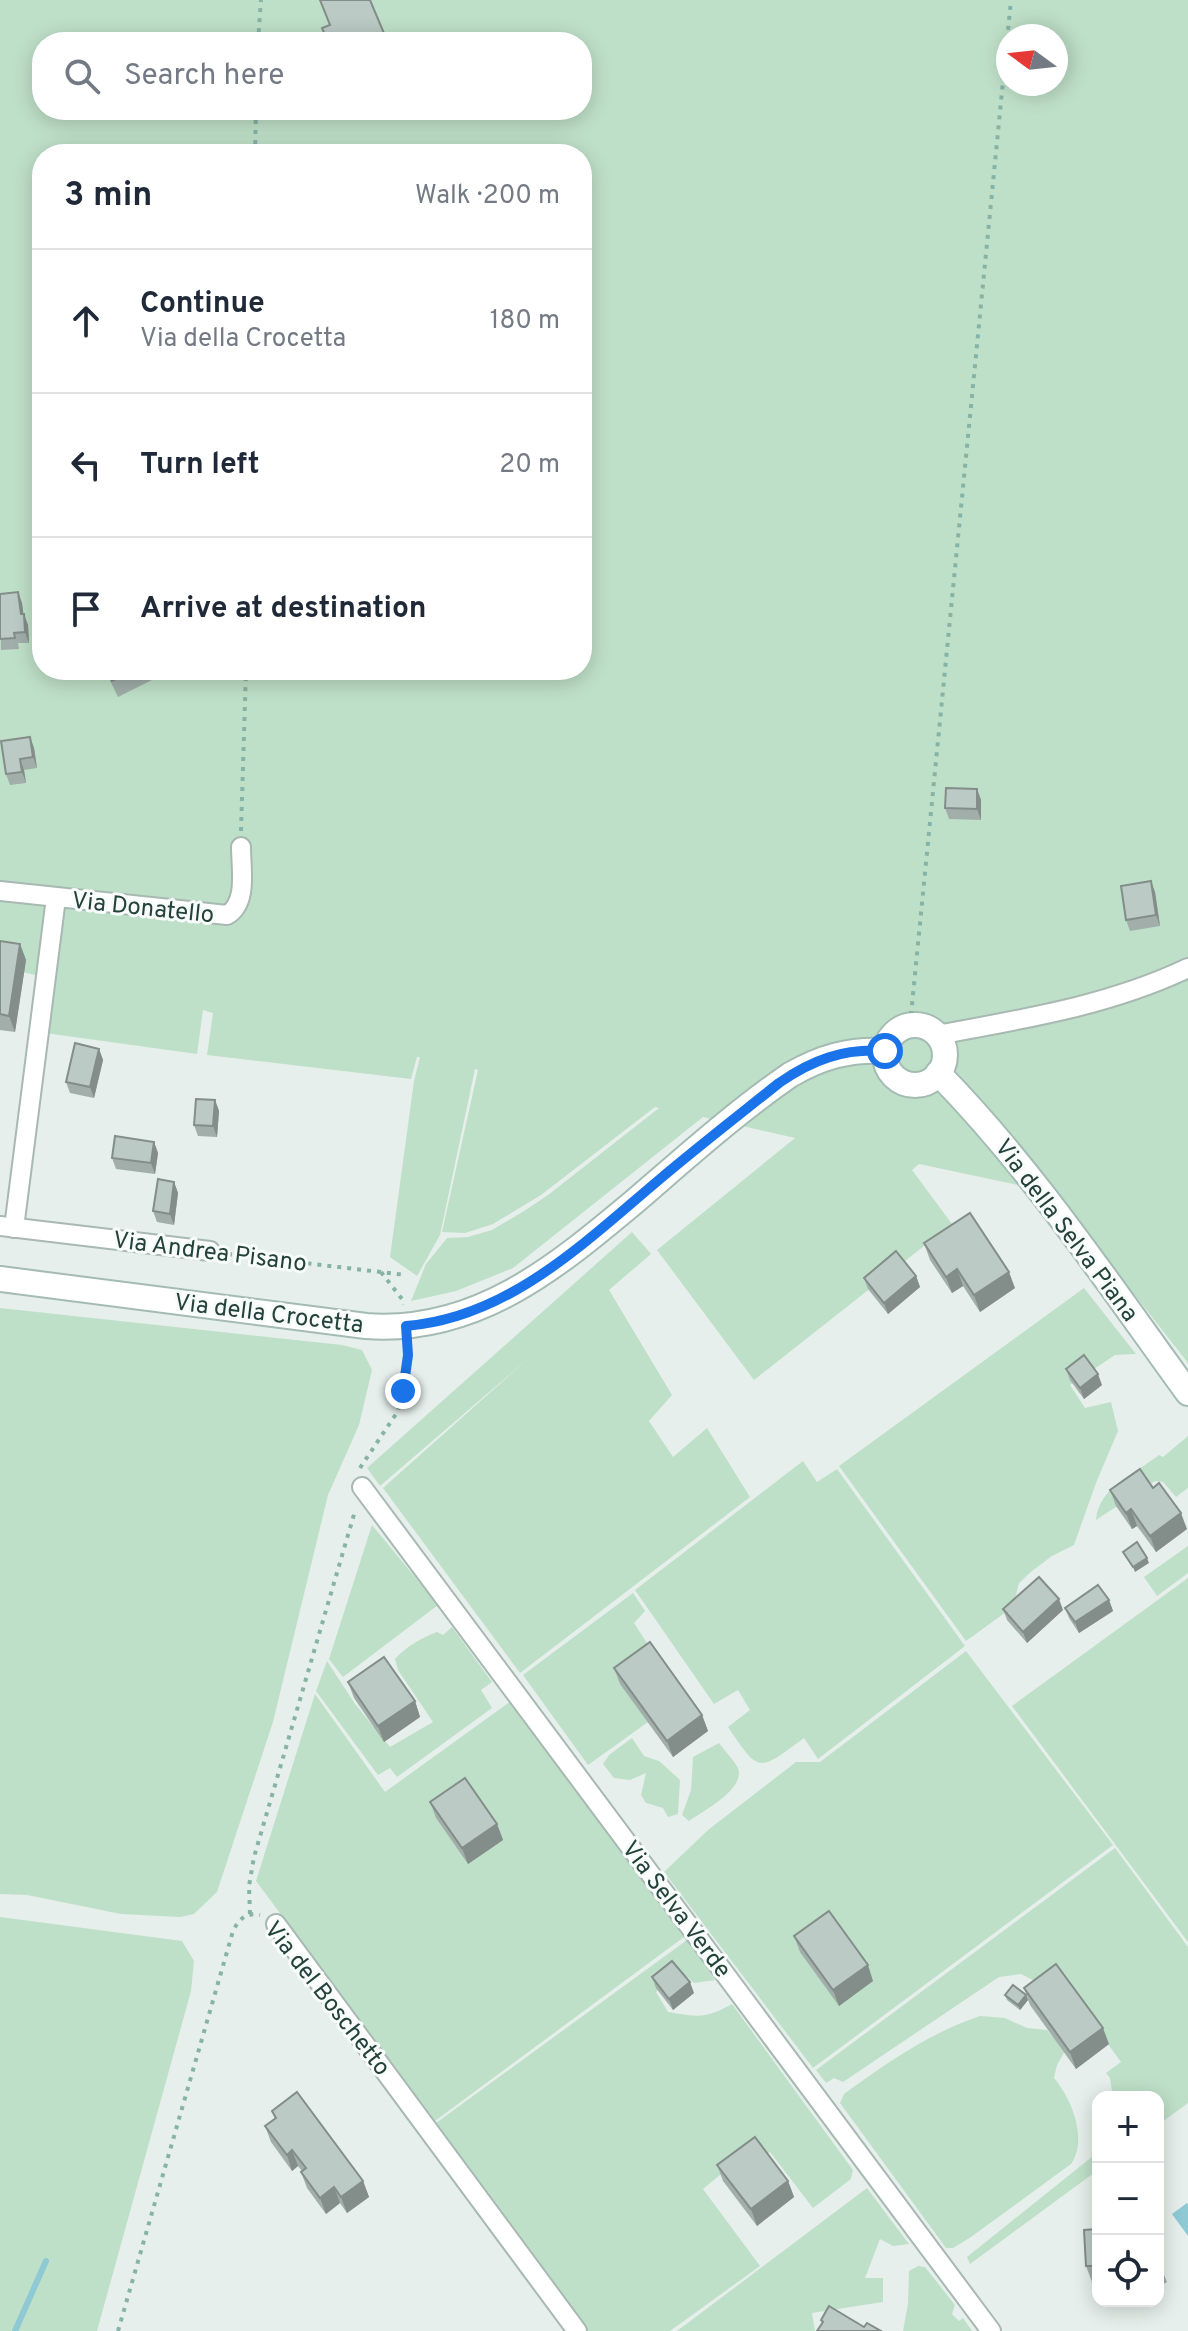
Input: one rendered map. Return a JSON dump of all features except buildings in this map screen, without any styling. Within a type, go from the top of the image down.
[{"type":"street","name":"Via Donatello","points":[[0,891],[227,915],[233,912],[241,894],[241,847]]},
{"type":"street","name":"Via Andrea Pisano","points":[[56,898],[7,1227],[210,1251]]},
{"type":"street","points":[[937,1035],[1084,1007],[1188,968]]},
{"type":"street","points":[[910,1025],[930,1029],[937,1035],[944,1054],[938,1073],[922,1084],[903,1083],[889,1070],[885,1051],[893,1034],[910,1025]]},
{"type":"street","name":"Via della Crocetta","points":[[0,1279],[353,1324],[406,1326],[463,1313],[532,1282],[571,1254],[779,1083],[801,1069],[843,1053],[885,1051]]},
{"type":"street","name":"Via della Selva Piana","points":[[938,1073],[977,1113],[1033,1180],[1188,1393]]},
{"type":"street","name":"Via Selva Verde","points":[[362,1487],[991,2331]]},
{"type":"street","name":"Via del Boschetto","points":[[276,1924],[577,2331]]},
{"type":"path","points":[[259,32],[261,0]]},
{"type":"path","points":[[910,1025],[1011,0]]},
{"type":"path","points":[[255,144],[256,120]]},
{"type":"path","points":[[241,847],[246,680]]},
{"type":"path","name":"Via Andrea Pisano","points":[[210,1251],[406,1275]]},
{"type":"path","points":[[250,1914],[249,1886],[254,1857],[362,1487],[359,1480],[361,1466],[391,1424],[401,1403],[408,1355],[402,1299],[381,1272]]},
{"type":"path","name":"Via del Boschetto","points":[[118,2331],[233,1931],[237,1923],[250,1914],[264,1916],[276,1924]]},
{"type":"green space","points":[[0,0],[1188,0],[1188,1363],[1055,1193],[919,1164],[912,1170],[952,1224],[754,1380],[657,1250],[795,1138],[703,1117],[513,1268],[456,1291],[411,1301],[426,1264],[447,1238],[468,1237],[492,1230],[524,1211],[659,1108],[655,1107],[541,1195],[493,1224],[465,1233],[442,1232],[478,1070],[475,1069],[440,1235],[417,1276],[390,1257],[420,1057],[417,1057],[411,1079],[207,1055],[213,1013],[203,1010],[197,1054],[45,1033],[53,979],[0,967]]},
{"type":"green space","points":[[632,1232],[651,1254],[609,1290],[672,1395],[649,1421],[673,1457],[707,1428],[750,1497],[520,1673],[383,1488],[530,1357],[380,1486],[367,1468]]},
{"type":"green space","points":[[1084,1288],[1136,1354],[1115,1355],[1070,1385],[1085,1408],[1111,1402],[1118,1431],[1074,1545],[1032,1571],[1019,1583],[1013,1607],[966,1641],[839,1466]]},
{"type":"green space","points":[[0,1308],[342,1345],[362,1350],[372,1370],[359,1425],[328,1495],[273,1722],[217,1892],[194,1914],[180,1917],[121,1914],[27,1895],[0,1894]]},
{"type":"green space","points":[[1188,1436],[1188,1488],[1176,1497],[1163,1482],[1155,1481],[1096,1520],[1104,1498],[1111,1490],[1159,1455],[1163,1457]]},
{"type":"green space","points":[[803,1461],[817,1482],[837,1469],[965,1646],[818,1759],[804,1738],[778,1757],[761,1763],[747,1754],[728,1727],[750,1710],[738,1690],[714,1704],[635,1590]]},
{"type":"green space","points":[[372,1525],[438,1605],[343,1677],[329,1659]]},
{"type":"green space","points":[[1188,1546],[1188,1573],[1157,1596],[1144,1577]]},
{"type":"green space","points":[[1188,1578],[1188,1942],[1012,1706]]},
{"type":"green space","points":[[633,1593],[645,1611],[634,1623],[656,1657],[648,1722],[588,1765],[523,1675]]},
{"type":"green space","points":[[452,1627],[492,1682],[481,1690],[492,1708],[397,1777],[390,1768],[378,1775],[316,1691],[327,1661],[355,1704],[390,1747],[433,1722],[398,1670],[395,1659],[420,1640],[437,1632],[443,1635]]},
{"type":"green space","points":[[966,1651],[1113,1845],[813,2068],[664,1872],[708,1830],[796,1762],[820,1762]]},
{"type":"green space","points":[[315,1694],[385,1792],[511,1701],[684,1937],[435,2121],[256,1881]]},
{"type":"green space","points":[[632,1738],[644,1756],[659,1761],[680,1780],[678,1814],[668,1817],[663,1808],[646,1803],[641,1795],[646,1773],[630,1780],[614,1778],[603,1764],[609,1755]]},
{"type":"green space","points":[[719,1743],[738,1768],[736,1784],[722,1799],[689,1821],[682,1815],[691,1790],[693,1757]]},
{"type":"green space","points":[[1115,1848],[1188,1947],[1188,2103],[1164,2121],[1164,2091],[1112,2091],[1106,2073],[1121,2062],[1057,1974],[1043,1985],[1021,1974],[999,1977],[843,2082],[834,2078],[826,2083],[816,2070]]},
{"type":"green space","points":[[0,1917],[182,1941],[194,1961],[191,1991],[97,2331],[0,2331]]},
{"type":"green space","points":[[687,1940],[715,1980],[694,1983],[682,1972],[656,1992],[668,2012],[701,2016],[732,2004],[853,2170],[851,2179],[813,2208],[770,2152],[735,2173],[726,2170],[703,2189],[760,2266],[670,2331],[584,2331],[536,2273],[436,2123]]},
{"type":"green space","points":[[980,2016],[1005,2018],[1027,2028],[1047,2030],[1065,2051],[1054,2078],[1072,2108],[1078,2143],[1071,2164],[971,2237],[953,2248],[946,2248],[840,2103],[844,2094],[909,2050],[943,2031]]},
{"type":"green space","points":[[1092,2157],[1092,2174],[970,2264],[967,2257]]},
{"type":"green space","points":[[867,2188],[909,2244],[893,2246],[880,2239],[865,2278],[883,2278],[883,2302],[812,2313],[815,2331],[677,2331]]},
{"type":"green space","points":[[918,2266],[925,2267],[955,2305],[952,2314],[959,2321],[963,2318],[972,2331],[903,2331],[909,2271]]},
{"type":"water","points":[[1188,2205],[1188,2236],[1172,2214]]},
{"type":"waterway","points":[[15,2331],[46,2261]]},
{"type":"route","points":[[403,1391],[408,1355],[406,1326],[463,1313],[532,1282],[571,1254],[779,1083],[801,1069],[829,1056],[857,1050],[885,1051]]}]
